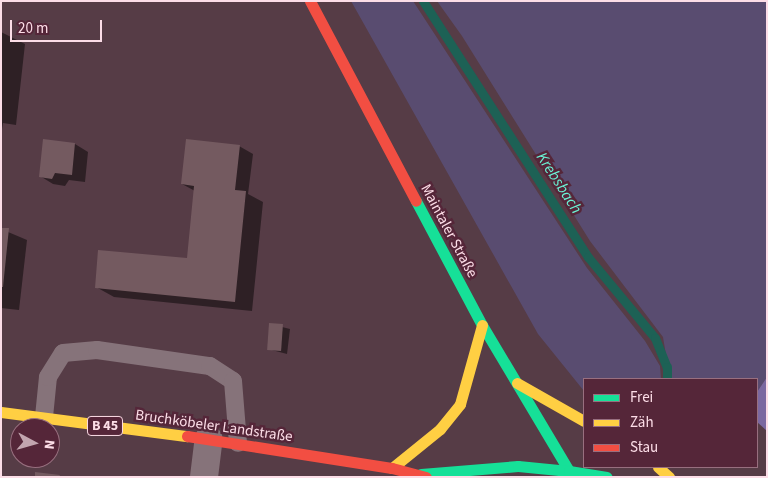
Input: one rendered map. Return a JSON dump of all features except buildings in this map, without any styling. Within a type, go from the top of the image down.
[{"type":"main road","name":"Maintaler Straße","points":[[310,1],[482,325],[571,474]]},
{"type":"main road","points":[[392,468],[440,429],[460,404],[468,384],[482,325]]},
{"type":"main road","points":[[516,382],[583,421]]},
{"type":"main road","name":"Bruchköbeler Landstraße","points":[[1,412],[238,444],[392,468],[424,475],[518,466],[571,474]]},
{"type":"main road","points":[[659,468],[669,477]]},
{"type":"main road","name":"B 45","points":[[571,474],[607,477]]},
{"type":"street","points":[[204,477],[209,440]]},
{"type":"lane","points":[[44,417],[48,377],[63,353],[98,350],[210,366],[233,380],[238,444]]},
{"type":"shaded area","points":[[351,1],[413,1],[587,268],[645,341],[660,366],[661,378],[583,378],[583,390],[538,334]]},
{"type":"shaded area","points":[[437,1],[767,1],[767,377],[758,390],[758,378],[670,378],[663,337],[590,241],[462,36]]},
{"type":"shaded area","points":[[767,377],[767,431],[758,423],[758,390]]},
{"type":"waterway","name":"Krebsbach","points":[[423,1],[588,257],[655,338],[667,367],[667,378]]},
{"type":"traffic: fast","points":[[416,201],[482,325],[569,471]]},
{"type":"traffic: fast","points":[[421,474],[518,466],[569,471],[573,477]]},
{"type":"traffic: fast","points":[[569,471],[607,477]]},
{"type":"traffic: slow","points":[[392,468],[440,429],[460,404],[482,325]]},
{"type":"traffic: slow","points":[[517,383],[583,420]]},
{"type":"traffic: slow","points":[[1,412],[187,436]]},
{"type":"traffic: slow","points":[[659,468],[669,477]]},
{"type":"traffic: jam","points":[[310,1],[416,201]]},
{"type":"traffic: jam","points":[[187,436],[392,468],[426,477]]}]
